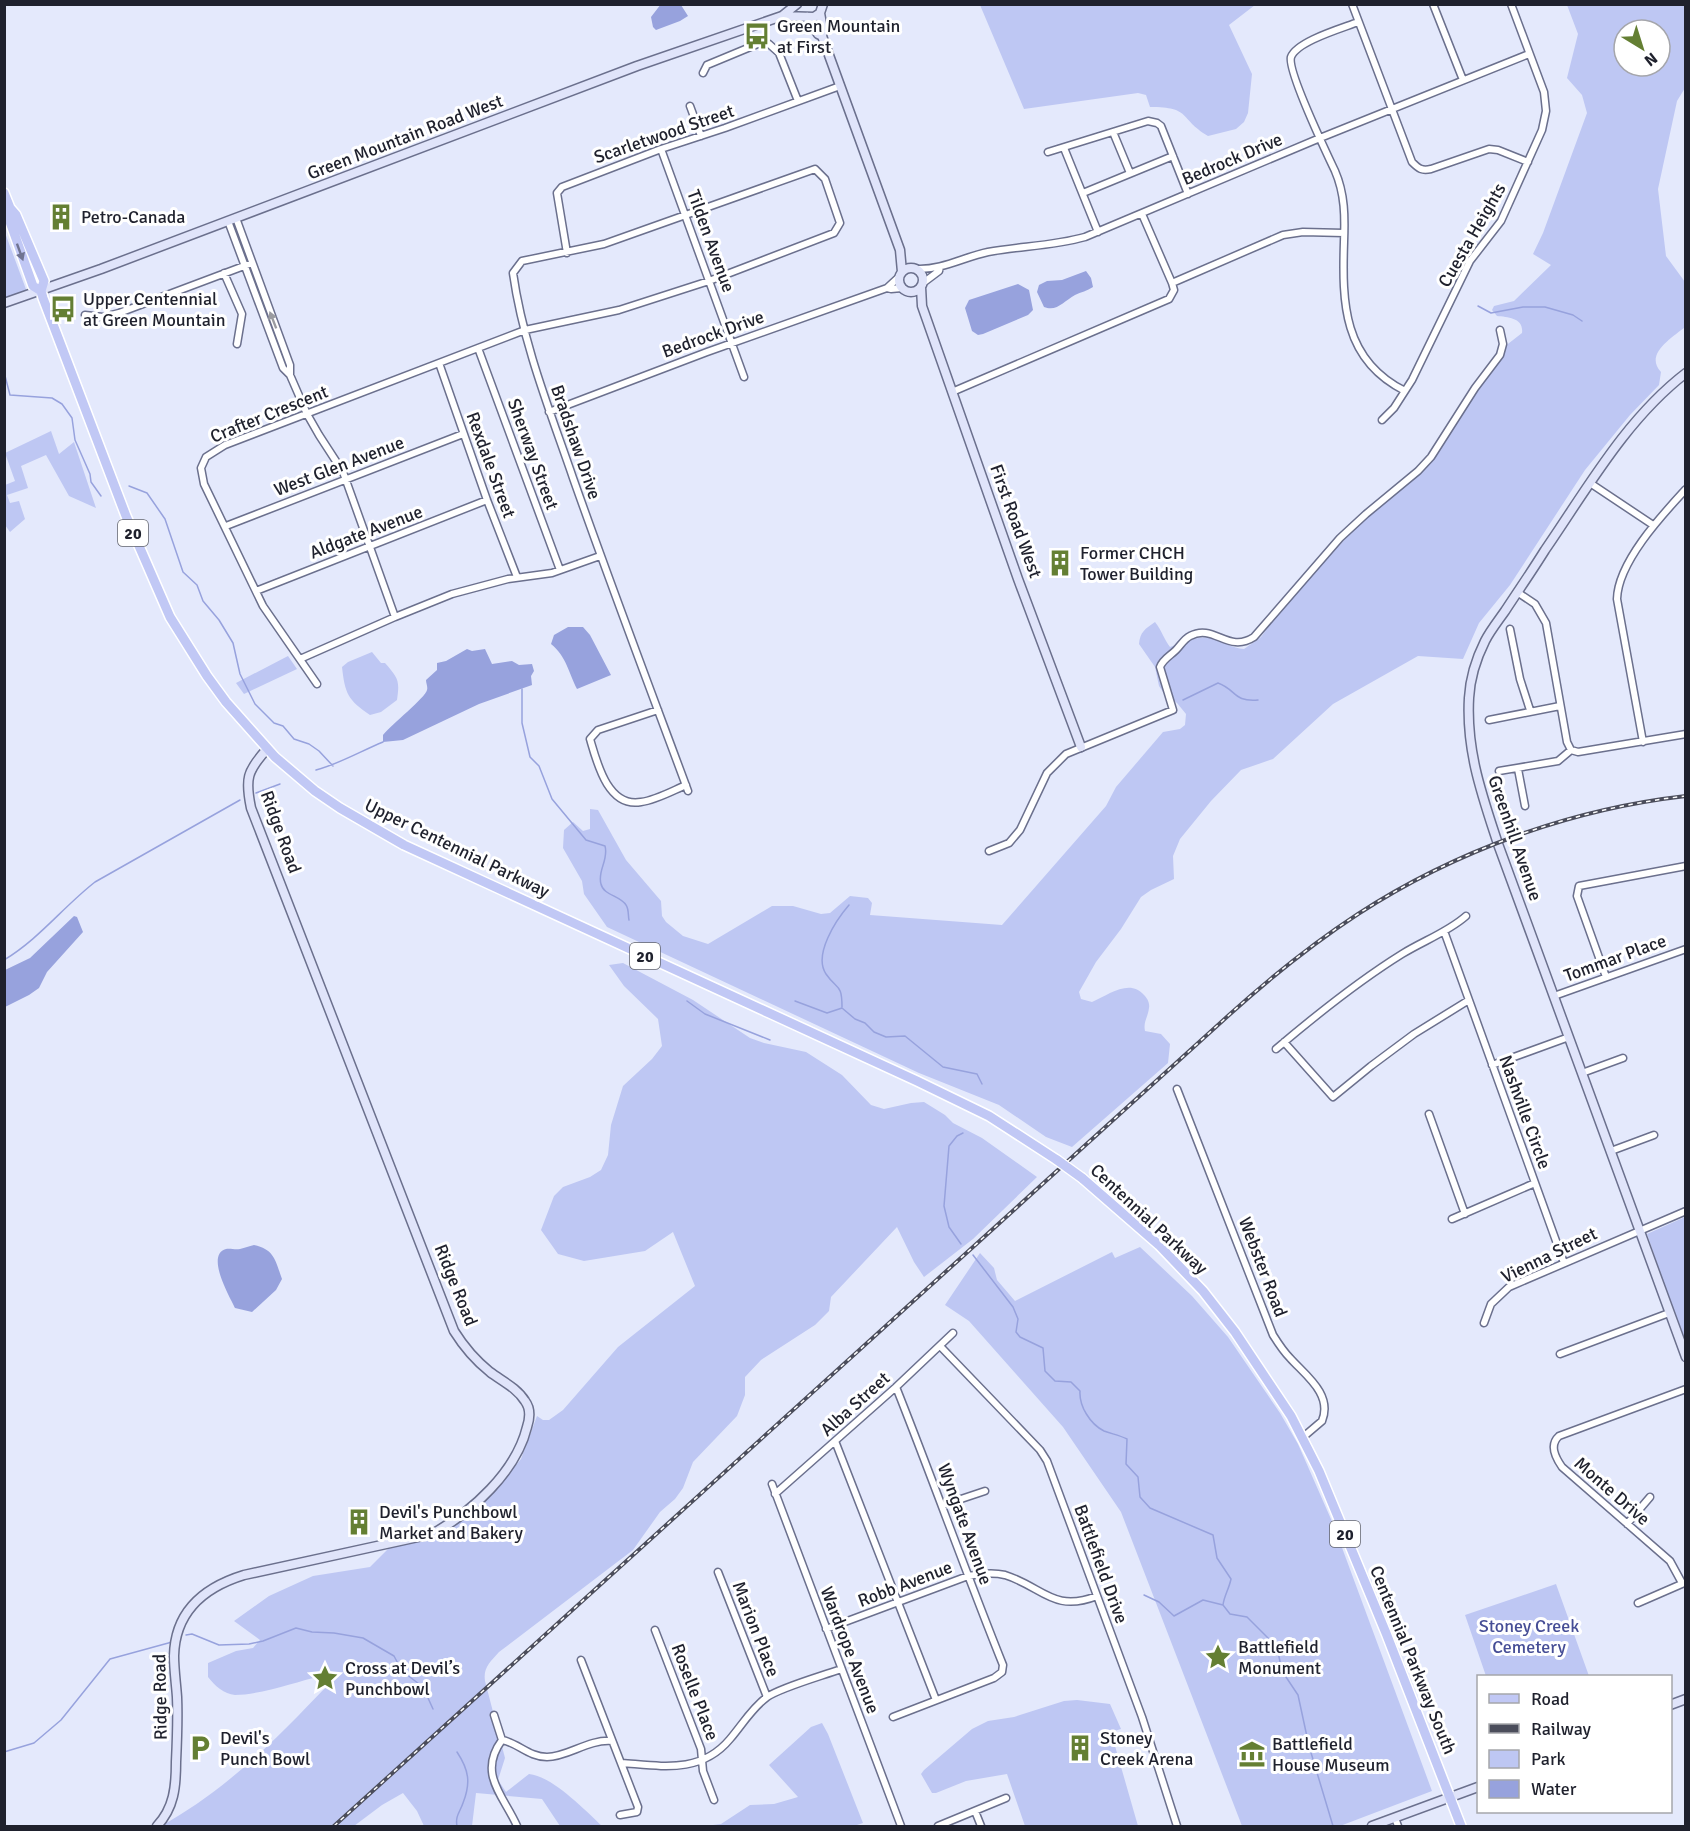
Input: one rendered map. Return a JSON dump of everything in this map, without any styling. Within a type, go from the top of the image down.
[{"type":"main road","name":"Upper Centennial Parkway","points":[[4,192],[44,281],[41,291],[126,516],[170,617],[226,702],[267,749],[315,791],[404,845],[917,1081]]},
{"type":"main road","name":"Centennial Parkway","points":[[917,1081],[989,1116],[1082,1178],[1159,1245],[1203,1291]]},
{"type":"main road","name":"Centennial Parkway South","points":[[1203,1291],[1264,1373],[1319,1471],[1386,1633],[1461,1827]]},
{"type":"street","name":"Green Mountain Road West","points":[[782,16],[797,4]]},
{"type":"street","name":"First Road West","points":[[797,4],[799,10],[822,36]]},
{"type":"street","points":[[1352,4],[1412,162],[1423,171],[1489,149],[1498,150],[1528,162]]},
{"type":"street","points":[[1433,4],[1464,80]]},
{"type":"street","name":"Cuesta Heights","points":[[1382,420],[1394,408],[1405,391],[1470,261],[1501,221],[1542,130],[1546,111],[1544,92],[1510,4]]},
{"type":"street","name":"Green Mountain Road West","points":[[4,303],[232,220],[637,66],[782,16],[814,17],[821,8]]},
{"type":"street","name":"First Road West","points":[[821,8],[822,36],[900,250],[901,274],[906,290],[922,306]]},
{"type":"street","points":[[1358,22],[1303,44],[1292,56],[1293,71],[1340,182],[1343,197],[1344,233],[1343,294],[1353,334],[1361,353],[1371,367],[1390,383],[1405,391]]},
{"type":"street","points":[[703,73],[707,65],[760,43],[769,44],[779,53],[798,101]]},
{"type":"street","name":"Bedrock Drive","points":[[915,268],[940,267],[968,256],[1069,241],[1098,232],[1320,138],[1530,54]]},
{"type":"street","name":"Scarletwood Street","points":[[567,253],[557,193],[562,187],[661,149],[840,86]]},
{"type":"street","points":[[690,106],[701,136]]},
{"type":"street","points":[[1048,153],[1148,121],[1157,123],[1161,126],[1188,194]]},
{"type":"street","points":[[1113,132],[1130,173]]},
{"type":"street","points":[[1064,148],[1098,232]]},
{"type":"street","name":"Tilden Avenue","points":[[661,149],[744,377]]},
{"type":"street","points":[[1083,193],[1173,156]]},
{"type":"street","name":"Bradshaw Drive","points":[[658,710],[597,730],[590,739],[605,781],[610,790],[624,801],[643,802],[687,788],[549,412],[525,330],[513,273],[522,261],[604,244],[815,170],[825,179],[840,223],[834,233],[709,280]]},
{"type":"street","points":[[952,392],[1169,298],[1174,290],[1172,283],[1142,214]]},
{"type":"street","points":[[232,220],[248,265],[291,365],[290,375],[307,414],[346,479],[395,616]]},
{"type":"street","points":[[1172,283],[1283,235],[1303,232],[1344,233]]},
{"type":"street","name":"First Road West","points":[[900,250],[923,275],[922,306],[1018,579],[1081,747]]},
{"type":"street","points":[[85,315],[103,317],[119,313],[248,265]]},
{"type":"street","points":[[901,274],[909,267],[915,268]]},
{"type":"street","name":"Bedrock Drive","points":[[922,285],[939,271],[940,267]]},
{"type":"street","points":[[224,273],[242,314],[237,344]]},
{"type":"street","name":"Bedrock Drive","points":[[549,412],[887,288],[901,274]]},
{"type":"street","name":"Crafter Crescent","points":[[317,684],[272,620],[256,591],[204,483],[201,468],[206,457],[225,445],[525,330],[620,310],[709,280]]},
{"type":"street","points":[[906,290],[922,285]]},
{"type":"street","name":"Bedrock Drive","points":[[887,288],[906,290]]},
{"type":"street","points":[[989,851],[1009,843],[1020,830],[1047,773],[1066,754],[1173,710],[1161,665],[1190,636],[1206,633],[1226,641],[1241,643],[1256,636],[1340,538],[1418,471],[1434,453],[1475,388],[1500,355],[1503,344],[1500,330]]},
{"type":"street","name":"Sherway Street","points":[[478,348],[560,570]]},
{"type":"street","name":"Rexdale Street","points":[[439,363],[463,435],[517,577]]},
{"type":"street","name":"Greenhill Avenue","points":[[1686,373],[1645,410],[1590,483],[1485,641],[1474,667],[1469,697],[1469,724],[1475,776],[1686,1357]]},
{"type":"street","name":"West Glen Avenue","points":[[226,526],[463,435]]},
{"type":"street","points":[[1590,483],[1653,525]]},
{"type":"street","points":[[1643,742],[1617,593],[1621,577],[1653,525],[1686,489]]},
{"type":"street","name":"Aldgate Avenue","points":[[256,591],[487,500]]},
{"type":"street","points":[[300,659],[395,616],[472,587],[560,570],[600,556]]},
{"type":"street","points":[[1517,592],[1535,604],[1546,623],[1567,742],[1571,750],[1578,752],[1686,734]]},
{"type":"street","points":[[1510,629],[1520,679],[1530,710]]},
{"type":"street","points":[[1489,720],[1530,710],[1560,706]]},
{"type":"street","name":"Ridge Road","points":[[157,1827],[170,1810],[175,1788],[177,1706],[174,1655],[176,1641],[181,1624],[201,1595],[226,1580],[244,1575],[432,1534],[455,1520],[506,1473],[519,1451],[529,1421],[525,1401],[514,1389],[477,1361],[454,1331],[251,808],[247,791],[249,771],[267,749]]},
{"type":"street","points":[[1499,771],[1558,761],[1571,750]]},
{"type":"street","points":[[1518,769],[1526,806]]},
{"type":"street","points":[[1606,977],[1577,896],[1580,886],[1686,866]]},
{"type":"street","points":[[1276,1049],[1358,983],[1466,916]]},
{"type":"street","name":"Nashville Circle","points":[[1443,931],[1535,1183],[1452,1219]]},
{"type":"street","name":"Tommar Place","points":[[1554,996],[1686,949]]},
{"type":"street","points":[[1284,1042],[1333,1097],[1414,1034],[1469,1000]]},
{"type":"street","points":[[1492,1065],[1569,1037]]},
{"type":"street","points":[[1582,1073],[1623,1059]]},
{"type":"street","name":"Webster Road","points":[[1177,1089],[1273,1335],[1290,1358],[1316,1386],[1324,1403],[1322,1421],[1302,1438]]},
{"type":"street","points":[[1429,1114],[1465,1214]]},
{"type":"street","points":[[1611,1151],[1654,1135]]},
{"type":"street","points":[[1535,1183],[1564,1263]]},
{"type":"street","name":"Vienna Street","points":[[1484,1323],[1491,1304],[1509,1287],[1686,1211]]},
{"type":"street","points":[[1560,1354],[1669,1313]]},
{"type":"street","name":"Alba Street","points":[[775,1494],[896,1387],[953,1333]]},
{"type":"street","name":"Battlefield Drive","points":[[940,1346],[1040,1450],[1047,1461],[1149,1737],[1177,1827]]},
{"type":"street","name":"Wyngate Avenue","points":[[896,1387],[1003,1665],[1002,1672],[994,1678],[936,1700]]},
{"type":"street","name":"Monte Drive","points":[[1684,1583],[1670,1561],[1562,1467],[1554,1453],[1553,1445],[1555,1439],[1564,1434],[1686,1389]]},
{"type":"street","points":[[835,1441],[936,1700],[893,1717]]},
{"type":"street","name":"Wardrope Avenue","points":[[772,1484],[901,1827]]},
{"type":"street","points":[[943,1505],[985,1491]]},
{"type":"street","points":[[1627,1524],[1650,1497]]},
{"type":"street","name":"Marion Place","points":[[718,1572],[767,1697]]},
{"type":"street","name":"Robb Avenue","points":[[826,1629],[968,1576],[990,1573],[1004,1575],[1057,1601],[1071,1602],[1097,1596]]},
{"type":"street","points":[[1638,1603],[1684,1583]]},
{"type":"street","name":"Roselle Place","points":[[655,1630],[701,1749],[702,1771],[714,1800]]},
{"type":"street","points":[[580,1660],[622,1763],[638,1810],[620,1815]]},
{"type":"street","points":[[622,1763],[663,1767],[692,1764],[722,1748],[767,1697],[841,1669]]},
{"type":"street","points":[[1672,1705],[1686,1699]]},
{"type":"street","points":[[494,1715],[502,1740]]},
{"type":"street","points":[[502,1740],[535,1756],[548,1757],[593,1743],[612,1741]]},
{"type":"street","points":[[502,1740],[496,1748],[491,1769],[492,1778],[517,1827]]},
{"type":"street","points":[[1371,1827],[1397,1822],[1449,1797],[1477,1787]]},
{"type":"street","points":[[938,1827],[1006,1798]]},
{"type":"street","points":[[975,1811],[981,1827]]},
{"type":"green space","points":[[980,5],[1255,5],[1229,25],[1252,74],[1248,113],[1244,122],[1236,129],[1208,136],[1179,111],[1150,107],[1146,95],[1138,93],[1024,109]]},
{"type":"green space","points":[[1567,5],[1685,5],[1685,88],[1677,101],[1658,189],[1666,256],[1685,282],[1685,327],[1667,341],[1658,353],[1656,359],[1661,372],[1659,385],[1630,415],[1585,470],[1510,585],[1479,623],[1463,659],[1418,656],[1333,704],[1273,759],[1241,770],[1211,801],[1180,839],[1173,856],[1174,879],[1141,897],[1096,962],[1079,992],[1081,999],[1092,1002],[1126,988],[1138,990],[1149,1004],[1145,1031],[1161,1034],[1170,1044],[1168,1063],[1072,1147],[1046,1137],[999,1105],[919,1073],[607,927],[584,894],[582,881],[563,848],[564,830],[573,822],[583,831],[590,829],[590,809],[598,810],[626,860],[661,901],[662,916],[666,922],[683,936],[708,944],[772,906],[793,906],[821,914],[830,913],[850,896],[868,898],[872,903],[870,915],[1002,925],[1106,806],[1116,787],[1163,732],[1180,729],[1185,725],[1186,714],[1163,692],[1159,686],[1155,667],[1139,644],[1144,631],[1155,622],[1170,647],[1207,637],[1244,649],[1261,637],[1279,612],[1385,495],[1416,469],[1436,447],[1474,384],[1504,347],[1522,333],[1518,321],[1497,316],[1492,310],[1494,306],[1514,301],[1551,265],[1533,254],[1543,233],[1587,113],[1582,95],[1567,78],[1578,34]]},
{"type":"green space","points":[[4,230],[27,292],[4,300]]},
{"type":"green space","points":[[51,431],[59,454],[74,442],[96,508],[69,496],[46,455],[21,466],[28,488],[7,495],[10,503],[19,501],[25,519],[10,532],[5,525],[5,485],[15,481],[5,453]]},
{"type":"green space","points":[[372,652],[393,672],[398,688],[397,700],[381,712],[370,715],[349,696],[342,667]]},
{"type":"green space","points":[[288,656],[297,669],[244,694],[236,683]]},
{"type":"green space","points":[[623,963],[693,1000],[750,1038],[806,1052],[842,1075],[871,1105],[884,1109],[924,1102],[953,1123],[982,1138],[1037,1177],[973,1239],[924,1277],[897,1227],[831,1297],[829,1311],[815,1325],[761,1360],[745,1377],[745,1395],[737,1416],[693,1462],[683,1488],[675,1499],[660,1512],[633,1550],[499,1652],[488,1665],[485,1681],[505,1758],[498,1780],[506,1792],[529,1774],[538,1776],[558,1787],[602,1826],[560,1826],[542,1799],[476,1793],[472,1826],[424,1826],[417,1811],[403,1793],[354,1826],[161,1826],[198,1803],[233,1776],[331,1683],[320,1676],[255,1693],[235,1695],[223,1691],[208,1677],[208,1663],[236,1651],[253,1648],[260,1640],[234,1621],[269,1596],[313,1576],[370,1567],[389,1548],[438,1535],[451,1527],[494,1491],[521,1459],[537,1416],[543,1420],[549,1420],[563,1410],[618,1347],[695,1286],[673,1232],[645,1251],[584,1261],[558,1254],[541,1230],[554,1196],[563,1187],[590,1177],[601,1170],[608,1155],[611,1125],[623,1086],[652,1059],[662,1046],[658,1019],[624,986],[609,965]]},
{"type":"green space","points":[[1685,1217],[1685,1344],[1647,1234]]},
{"type":"green space","points":[[1140,1247],[1192,1296],[1228,1337],[1280,1413],[1298,1444],[1334,1526],[1432,1791],[1340,1826],[1242,1826],[1121,1512],[1063,1427],[969,1321],[945,1305],[980,1253],[994,1268],[997,1280],[1015,1301],[1112,1252],[1115,1258]]},
{"type":"green space","name":"Stoney Creek Cemetery","points":[[1556,1584],[1589,1675],[1486,1675],[1465,1615]]},
{"type":"green space","points":[[1077,1700],[1110,1704],[1121,1729],[1111,1732],[1138,1826],[1025,1826],[1007,1774],[966,1781],[932,1793],[921,1774],[972,1729],[988,1721],[1014,1717],[1064,1701]]},
{"type":"green space","points":[[822,1723],[863,1823],[854,1826],[705,1826],[721,1824],[750,1805],[774,1804],[798,1797],[769,1765],[811,1727]]},
{"type":"water","points":[[661,4],[681,5],[688,16],[656,30],[651,17]]},
{"type":"water","points":[[1086,271],[1093,287],[1057,307],[1044,307],[1037,292],[1039,285]]},
{"type":"water","points":[[1018,284],[1029,290],[1033,310],[1028,315],[983,334],[978,335],[972,331],[965,308],[969,300]]},
{"type":"water","points":[[568,627],[583,627],[590,635],[611,675],[577,689],[564,659],[551,644],[554,635]]},
{"type":"water","points":[[467,649],[472,651],[485,649],[492,664],[512,661],[519,665],[532,664],[534,671],[531,676],[532,685],[479,704],[403,740],[383,742],[383,735],[425,694],[426,680],[437,670],[437,663],[446,661]]},
{"type":"water","points":[[74,916],[77,917],[83,932],[47,972],[39,988],[5,1007],[5,970],[30,958]]},
{"type":"water","points":[[254,1245],[270,1253],[276,1261],[282,1279],[276,1290],[252,1312],[235,1308],[224,1286],[218,1259],[220,1253],[226,1249],[240,1249]]},
{"type":"waterway","points":[[1478,306],[1491,313],[1523,307],[1545,307],[1573,315],[1582,321]]},
{"type":"waterway","points":[[4,372],[10,395],[52,398],[62,404],[72,418],[75,440],[90,474],[91,482],[101,496]]},
{"type":"waterway","points":[[129,486],[147,493],[165,519],[183,572],[197,585],[203,601],[219,620],[233,643],[240,674],[255,704],[274,723],[283,726],[294,739],[309,744],[333,766]]},
{"type":"waterway","points":[[1183,700],[1218,683],[1239,697],[1258,700]]},
{"type":"waterway","points":[[522,689],[522,723],[530,757],[539,766],[552,799],[586,840],[605,846],[606,856],[600,875],[602,888],[624,902],[629,920]]},
{"type":"waterway","points":[[316,770],[383,742]]},
{"type":"waterway","points":[[256,793],[280,784]]},
{"type":"waterway","points":[[4,960],[40,933],[95,882],[240,800]]},
{"type":"waterway","points":[[842,1007],[840,990],[826,974],[822,957],[833,928],[849,905]]},
{"type":"waterway","points":[[687,1001],[705,1014],[770,1040]]},
{"type":"waterway","points":[[795,1001],[827,1013],[842,1008],[874,1032],[886,1037],[905,1036],[943,1067],[977,1074],[982,1084]]},
{"type":"waterway","points":[[961,1244],[949,1227],[944,1206],[949,1146],[957,1136],[963,1133]]},
{"type":"waterway","points":[[973,1255],[1013,1307],[1018,1319],[1016,1332],[1020,1337],[1043,1348],[1045,1371],[1055,1381],[1071,1382],[1080,1391],[1083,1408],[1099,1428],[1127,1439],[1126,1464],[1138,1477],[1140,1497],[1150,1508],[1213,1535],[1217,1558],[1231,1579],[1223,1605],[1230,1614],[1247,1617],[1271,1641],[1278,1652],[1282,1671],[1298,1695],[1309,1746],[1333,1826]]},
{"type":"waterway","points":[[1144,1595],[1159,1602],[1174,1616],[1203,1600],[1223,1605]]},
{"type":"waterway","points":[[186,1635],[192,1634],[219,1645],[263,1641],[296,1628],[363,1638],[394,1656],[402,1671],[423,1687],[433,1709]]},
{"type":"waterway","points":[[4,1752],[34,1743],[61,1720],[110,1659],[172,1642]]},
{"type":"waterway","points":[[457,1752],[464,1765],[468,1783],[466,1796],[457,1817],[457,1826]]},
{"type":"railway","points":[[334,1826],[1229,1015],[1308,949],[1395,891],[1474,852],[1557,822],[1643,802],[1686,796]]},
{"type":"place","name":"Green Mountain at First","points":[[757,36]]},
{"type":"place","name":"Petro-Canada","points":[[61,217]]},
{"type":"place","name":"Upper Centennial at Green Mountain","points":[[63,309]]},
{"type":"place","name":"Former CHCH Tower Building","points":[[1060,563]]},
{"type":"place","name":"Devil's Punchbowl Market and Bakery","points":[[359,1522]]},
{"type":"place","name":"Battlefield Monument","points":[[1218,1657]]},
{"type":"place","name":"Cross at Devil’s Punchbowl","points":[[325,1678]]},
{"type":"place","name":"Devil's Punch Bowl","points":[[200,1748]]},
{"type":"place","name":"Stoney Creek Arena","points":[[1080,1748]]},
{"type":"place","name":"Battlefield House Museum","points":[[1252,1754]]}]
